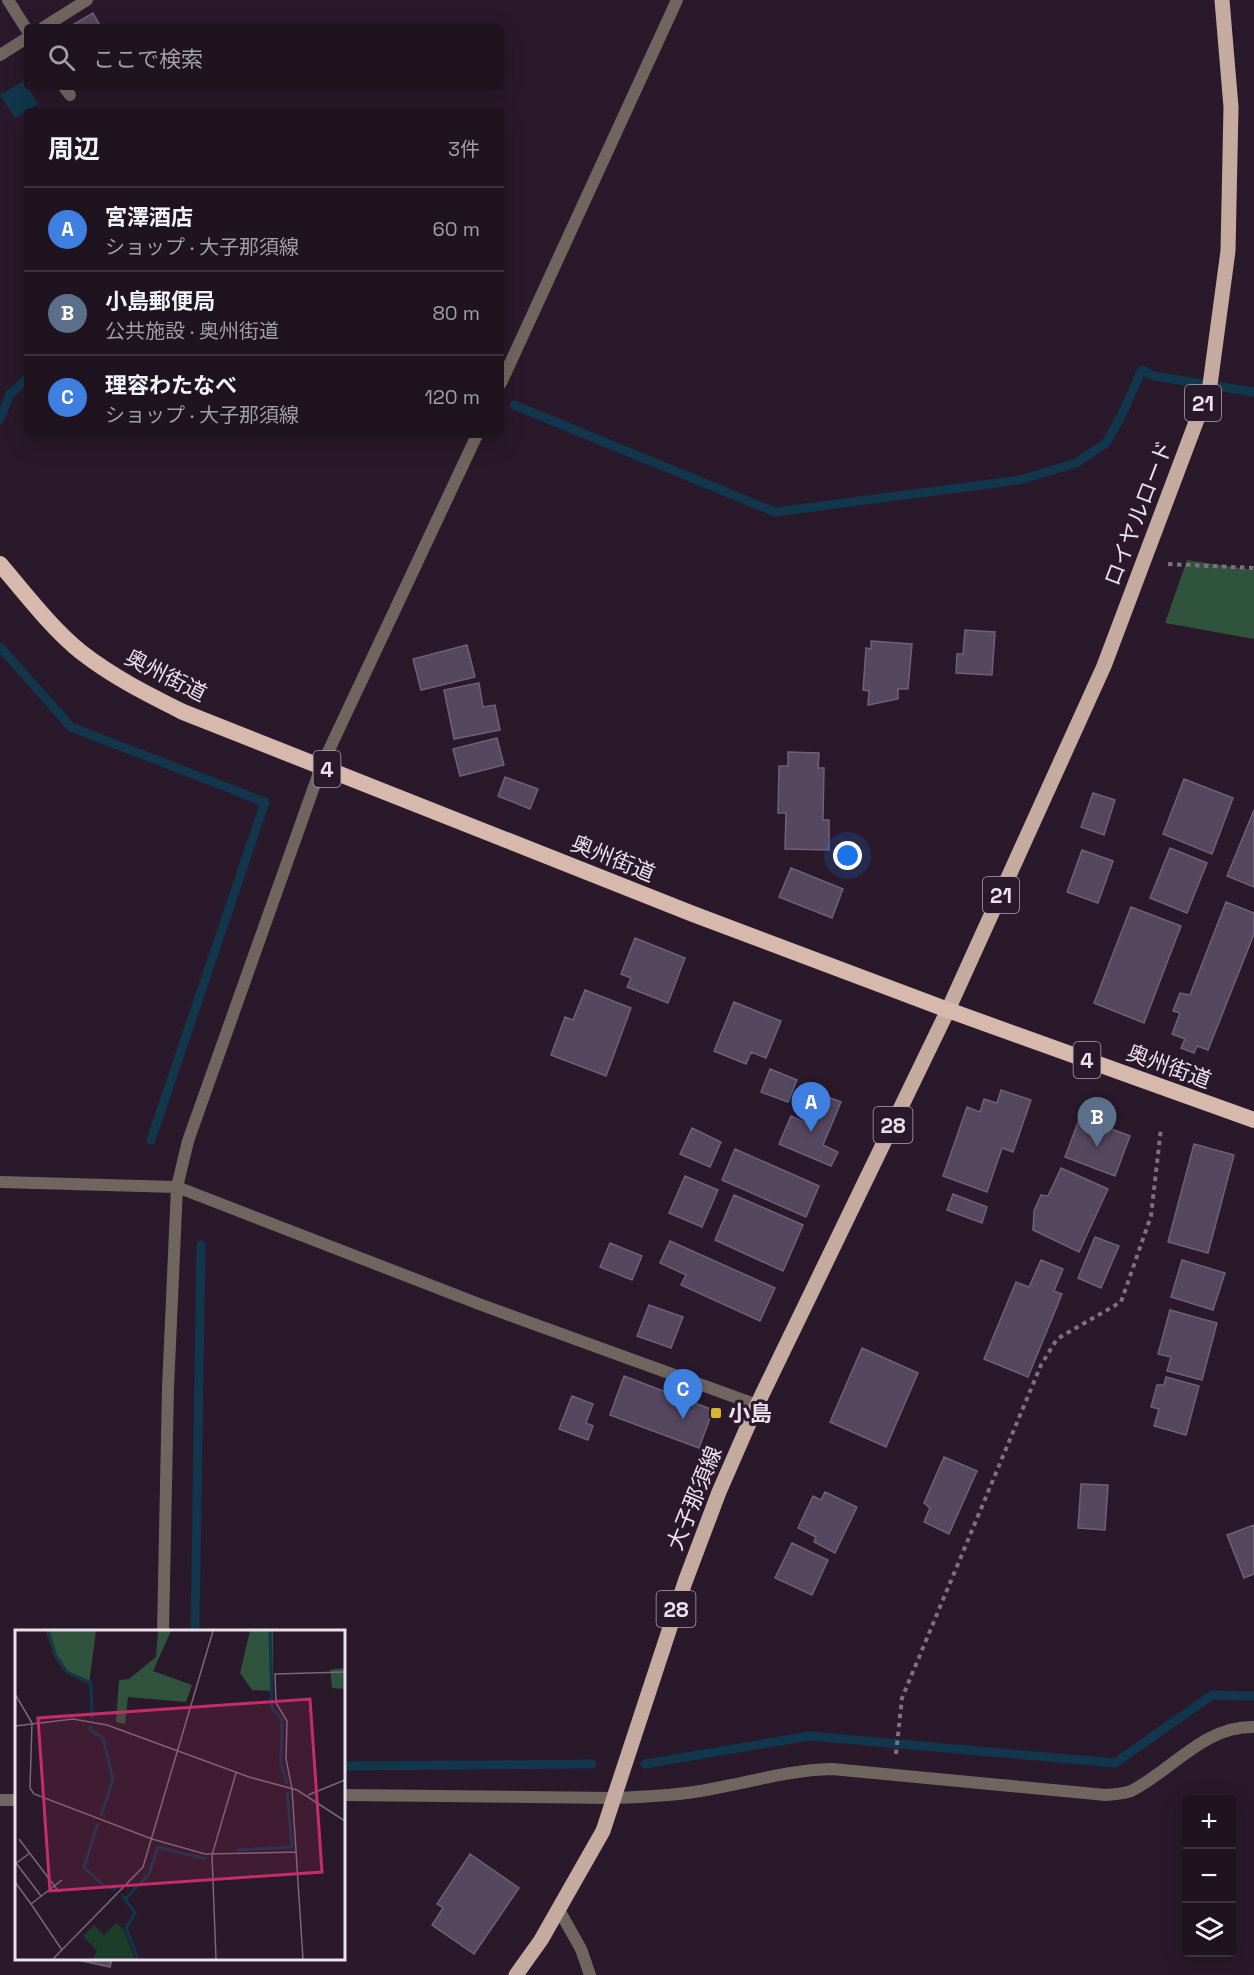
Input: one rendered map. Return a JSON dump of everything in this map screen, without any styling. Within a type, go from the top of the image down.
[{"type":"highway","name":"奥州街道","points":[[0,564],[79,651],[125,683],[183,712],[693,914],[948,1010],[1254,1120]]},
{"type":"main road","name":"ロイヤルロード","points":[[948,1010],[1100,677],[1210,385],[1228,251],[1231,119],[1221,0]]},
{"type":"main road","name":"大子那須線","points":[[516,1975],[541,1940],[603,1831],[685,1581],[719,1492],[757,1405],[948,1010]]},
{"type":"street","points":[[8,0],[24,25]]},
{"type":"street","points":[[49,24],[87,0]]},
{"type":"street","points":[[504,376],[677,0]]},
{"type":"street","points":[[0,55],[24,40]]},
{"type":"street","points":[[164,1630],[168,1388],[177,1187],[188,1141],[321,767],[476,438]]},
{"type":"street","points":[[0,1182],[177,1187],[479,1304],[757,1405]]},
{"type":"street","points":[[345,1795],[655,1797],[695,1792],[808,1769],[832,1769],[1106,1795],[1131,1792],[1215,1734],[1254,1727]]},
{"type":"street","points":[[559,1910],[581,1949],[590,1975]]},
{"type":"path","points":[[1143,562],[1254,568]]},
{"type":"path","points":[[895,1765],[902,1698],[1041,1365],[1057,1339],[1121,1302],[1151,1216],[1161,1128]]},
{"type":"green space","points":[[1187,560],[1254,570],[1254,639],[1165,623]]},
{"type":"water","points":[[24,81],[24,90],[29,90],[38,104],[31,108],[24,108],[24,113],[15,118],[0,95]]},
{"type":"building","points":[[93,13],[99,24],[74,24]]},
{"type":"building","points":[[965,630],[995,632],[992,675],[956,673],[957,654],[963,654]]},
{"type":"building","points":[[871,641],[912,644],[908,689],[898,689],[898,699],[868,705],[869,691],[863,690],[866,648],[871,649]]},
{"type":"building","points":[[467,645],[475,677],[421,690],[413,659]]},
{"type":"building","points":[[479,683],[483,707],[495,705],[500,730],[454,739],[444,690]]},
{"type":"building","points":[[497,738],[504,765],[460,776],[453,749]]},
{"type":"building","points":[[788,752],[819,753],[818,768],[824,768],[823,820],[829,820],[829,850],[785,849],[786,813],[778,813],[779,766],[788,766]]},
{"type":"building","points":[[505,777],[538,789],[530,809],[498,796]]},
{"type":"building","points":[[1184,779],[1233,798],[1212,854],[1163,834]]},
{"type":"building","points":[[1093,793],[1115,800],[1104,835],[1081,827]]},
{"type":"building","points":[[1254,810],[1254,887],[1227,876]]},
{"type":"building","points":[[1170,848],[1207,863],[1187,913],[1150,898]]},
{"type":"building","points":[[1082,850],[1113,861],[1098,903],[1067,892]]},
{"type":"building","points":[[791,868],[843,889],[832,918],[779,897]]},
{"type":"building","points":[[1226,902],[1254,913],[1254,934],[1208,1050],[1197,1046],[1194,1053],[1181,1048],[1185,1039],[1172,1034],[1180,1013],[1173,1011],[1180,993],[1190,995]]},
{"type":"building","points":[[1131,907],[1181,926],[1144,1023],[1094,1003]]},
{"type":"building","points":[[635,938],[685,958],[668,1003],[627,987],[631,978],[621,974]]},
{"type":"building","points":[[585,990],[631,1008],[606,1076],[551,1055],[565,1017],[573,1020]]},
{"type":"building","points":[[734,1002],[781,1021],[766,1058],[751,1052],[746,1064],[714,1051]]},
{"type":"building","points":[[770,1069],[797,1080],[788,1102],[761,1092]]},
{"type":"building","points":[[1001,1090],[1031,1100],[1013,1152],[1002,1148],[987,1192],[943,1176],[967,1107],[980,1112],[984,1099],[997,1103]]},
{"type":"building","points":[[820,1094],[841,1102],[823,1145],[838,1152],[831,1166],[779,1144],[791,1116],[807,1123]]},
{"type":"building","points":[[1080,1117],[1130,1136],[1115,1176],[1065,1157]]},
{"type":"building","points":[[692,1128],[721,1142],[710,1167],[680,1154]]},
{"type":"building","points":[[1194,1144],[1234,1155],[1208,1253],[1168,1242]]},
{"type":"building","points":[[735,1149],[819,1186],[806,1217],[722,1180]]},
{"type":"building","points":[[1061,1168],[1108,1189],[1079,1252],[1033,1230],[1034,1211],[1041,1195],[1048,1196]]},
{"type":"building","points":[[685,1176],[718,1190],[702,1227],[669,1213]]},
{"type":"building","points":[[953,1194],[987,1207],[982,1223],[947,1210]]},
{"type":"building","points":[[734,1195],[803,1225],[783,1271],[715,1240]]},
{"type":"building","points":[[1095,1237],[1119,1246],[1101,1288],[1078,1278]]},
{"type":"building","points":[[670,1241],[775,1288],[760,1321],[681,1285],[686,1275],[660,1263]]},
{"type":"building","points":[[610,1243],[642,1256],[632,1280],[600,1267]]},
{"type":"building","points":[[1041,1260],[1063,1269],[1054,1291],[1062,1294],[1028,1377],[984,1359],[1016,1282],[1029,1287]]},
{"type":"building","points":[[1182,1260],[1225,1273],[1213,1310],[1171,1297]]},
{"type":"building","points":[[649,1305],[683,1317],[671,1348],[637,1336]]},
{"type":"building","points":[[1170,1310],[1217,1323],[1202,1380],[1167,1371],[1171,1357],[1158,1354]]},
{"type":"building","points":[[862,1348],[918,1373],[886,1447],[830,1422]]},
{"type":"building","points":[[624,1376],[713,1410],[699,1448],[610,1415]]},
{"type":"building","points":[[1166,1377],[1199,1386],[1186,1435],[1154,1426],[1159,1409],[1151,1407],[1157,1385],[1164,1385]]},
{"type":"building","points":[[572,1396],[593,1404],[586,1423],[593,1426],[588,1440],[559,1429]]},
{"type":"building","points":[[944,1457],[977,1471],[949,1534],[924,1522],[930,1508],[924,1503]]},
{"type":"building","points":[[1081,1484],[1108,1485],[1105,1530],[1078,1528]]},
{"type":"building","points":[[825,1492],[857,1507],[835,1553],[814,1542],[816,1537],[798,1528],[813,1496],[821,1500]]},
{"type":"building","points":[[1254,1525],[1254,1574],[1244,1578],[1227,1535]]},
{"type":"building","points":[[792,1543],[828,1560],[812,1595],[775,1578]]},
{"type":"building","points":[[470,1854],[519,1888],[474,1954],[432,1925],[443,1908],[437,1904]]},
{"type":"building","points":[[78,1960],[112,1960],[110,1967]]},
{"type":"waterway","points":[[514,405],[775,512],[1020,480],[1076,463],[1106,443],[1142,370],[1154,376],[1254,392]]},
{"type":"waterway","points":[[0,419],[10,394],[24,382]]},
{"type":"waterway","points":[[0,647],[71,727],[265,802],[151,1140]]},
{"type":"waterway","points":[[195,1630],[201,1245]]},
{"type":"waterway","points":[[645,1764],[810,1736],[1115,1763],[1212,1695],[1254,1696]]},
{"type":"waterway","points":[[345,1766],[592,1764]]},
{"type":"place","name":"宮澤酒店","points":[[811,1132]]},
{"type":"place","name":"小島郵便局","points":[[1097,1147]]},
{"type":"place","name":"小島","points":[[716,1413]]},
{"type":"place","name":"理容わたなべ","points":[[683,1419]]}]
